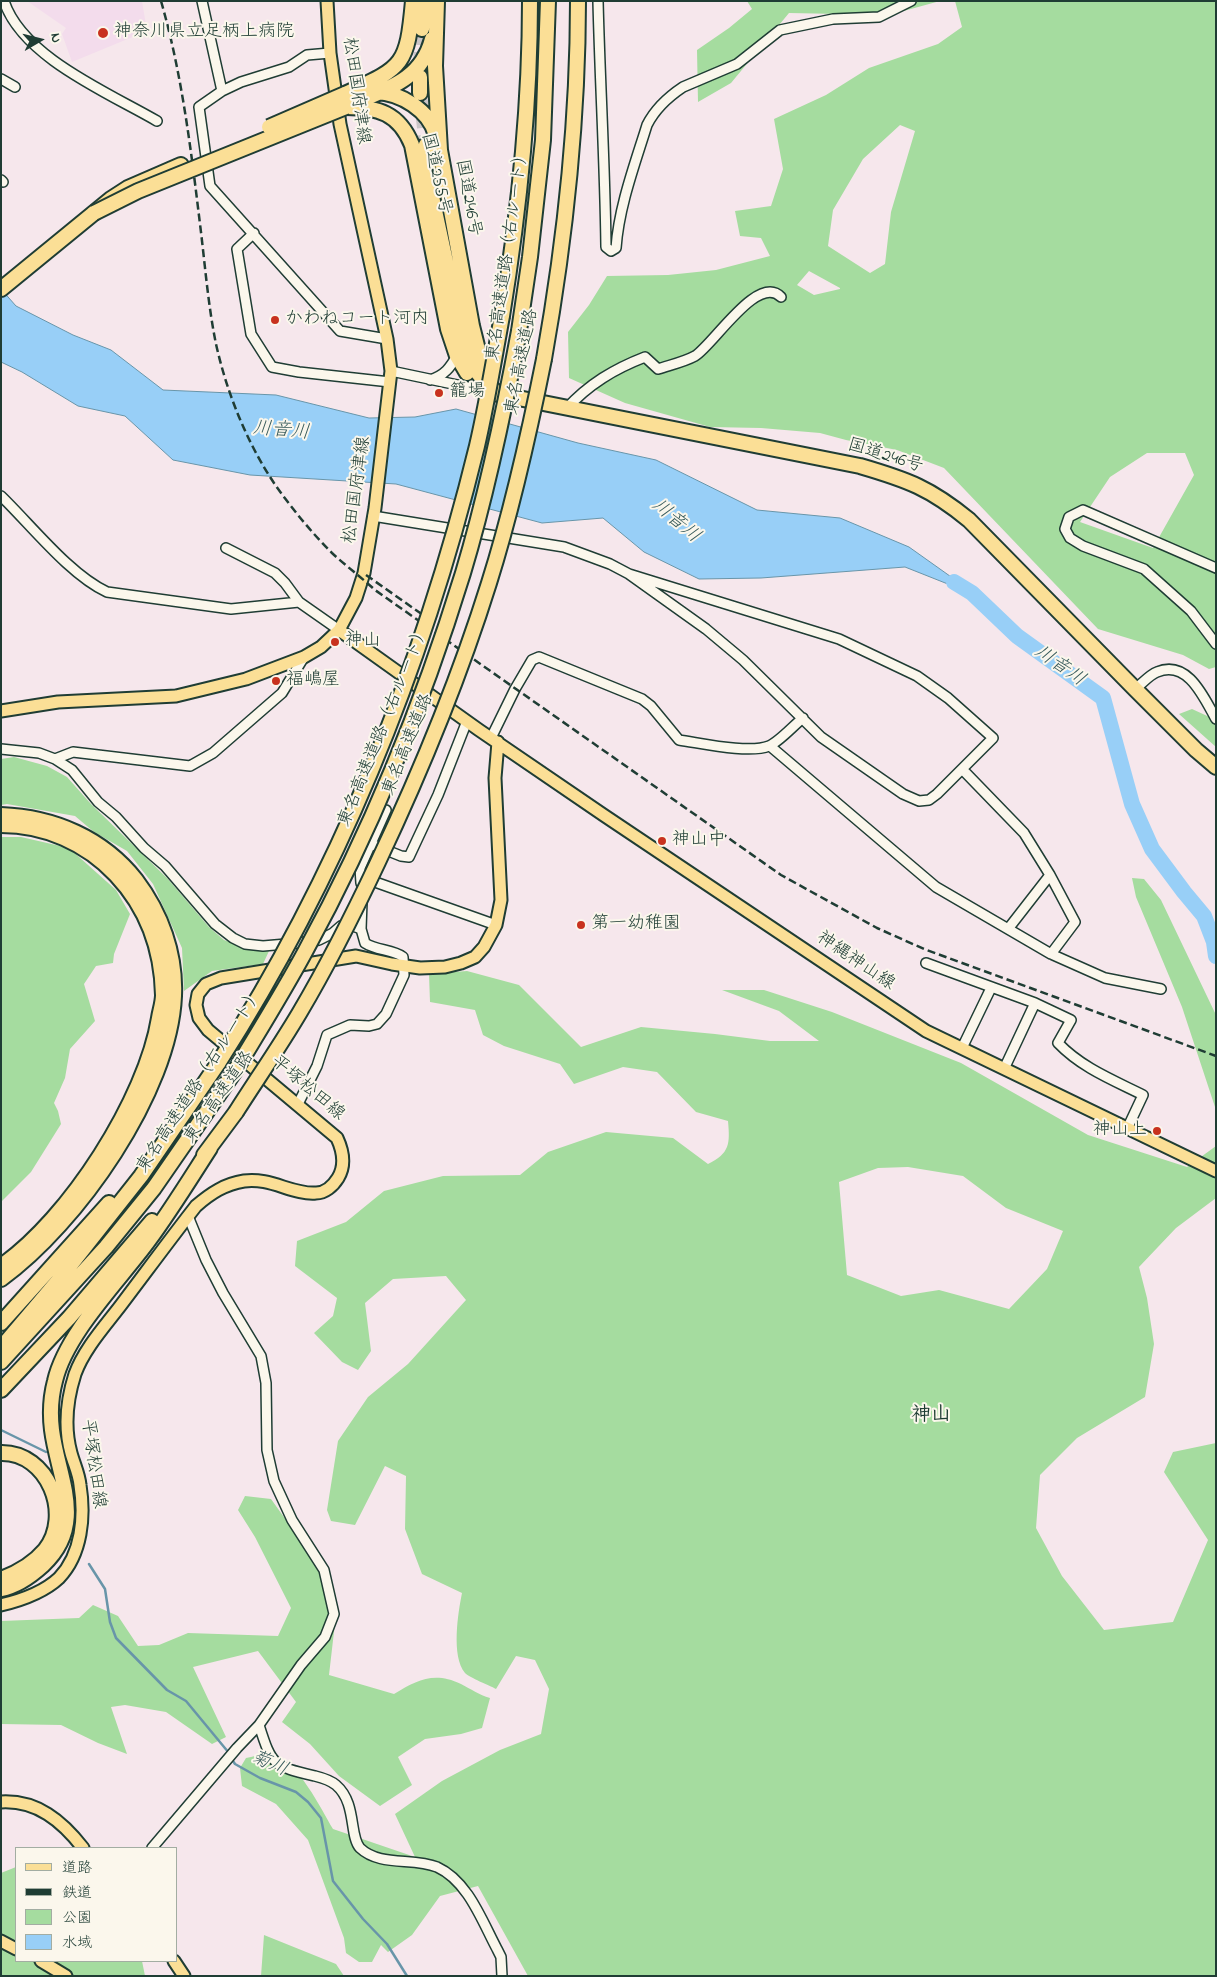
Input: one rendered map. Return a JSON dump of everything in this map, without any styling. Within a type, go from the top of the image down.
[{"type":"highway","points":[[345,100],[383,76],[401,61],[406,52],[410,35],[413,1]]},
{"type":"highway","points":[[422,29],[425,1]]},
{"type":"highway","name":"国道246号","points":[[437,1],[435,86],[440,150],[472,326],[486,374],[498,394]]},
{"type":"highway","points":[[1,1348],[125,1197],[191,1105],[219,1062],[258,998],[316,891],[385,736],[417,652],[458,518],[477,444],[502,316],[521,175],[530,1]]},
{"type":"highway","name":"東名高速道路（右ルート）","points":[[1,1362],[93,1262],[154,1188],[235,1071],[279,998],[326,911],[372,815],[403,742],[465,565],[493,459],[519,331],[530,257],[543,140],[548,1]]},
{"type":"highway","name":"東名高速道路","points":[[1,1390],[69,1318],[134,1244],[236,1112],[300,1011],[332,955],[398,822],[428,752],[460,670],[490,582],[515,492],[544,359],[560,257],[568,187],[575,100],[578,1]]},
{"type":"highway","points":[[345,100],[380,92],[400,82],[419,68],[429,49],[436,24]]},
{"type":"highway","points":[[420,77],[420,93]]},
{"type":"highway","name":"国道255号","points":[[380,92],[406,101],[417,108],[427,118],[434,130],[440,150]]},
{"type":"highway","name":"国道255号","points":[[1,289],[94,213],[138,191],[345,100],[382,112],[402,125],[407,134],[412,145],[448,328],[460,350]]},
{"type":"highway","name":"国道246号","points":[[426,144],[431,192],[460,350],[478,376],[498,394],[860,466],[902,478],[924,488],[945,500],[969,520],[1135,689],[1196,750],[1216,767]]},
{"type":"highway","points":[[1,815],[39,819],[63,826],[101,847],[127,869],[144,891],[165,934],[171,954],[174,996],[168,1036],[155,1074],[124,1136],[102,1171],[62,1224],[40,1248],[1,1279]]},
{"type":"highway","points":[[1,826],[37,828],[80,846],[102,860],[134,897],[146,917],[160,956],[163,997],[156,1034],[145,1069],[114,1132],[94,1164],[53,1218],[10,1260],[1,1266]]},
{"type":"highway","points":[[1,1323],[81,1236],[162,1137],[191,1105]]},
{"type":"highway","points":[[1,1589],[8,1588],[32,1575],[54,1554],[64,1536],[68,1513],[52,1428],[51,1404],[55,1380],[63,1357],[88,1319],[164,1220],[210,1148]]},
{"type":"highway","points":[[1,1453],[23,1457],[38,1468],[49,1482],[55,1496],[57,1514],[54,1533],[46,1549],[27,1566],[1,1579]]},
{"type":"main road","name":"松田国府津線","points":[[1,711],[58,702],[176,696],[246,680],[304,657],[321,647],[339,630],[356,598],[364,573],[374,512],[390,382],[388,339],[340,124],[330,53],[327,1]]},
{"type":"main road","points":[[339,630],[494,740]]},
{"type":"main road","name":"平塚松田線","points":[[1,1605],[39,1592],[59,1578],[74,1556],[81,1531],[83,1509],[80,1484],[70,1451],[67,1425],[68,1400],[76,1373],[90,1345],[188,1216],[210,1193],[224,1186],[245,1181],[267,1181],[316,1193],[325,1191],[334,1184],[340,1175],[343,1151],[337,1138],[208,1030],[198,1018],[196,1005],[198,994],[206,984],[221,978],[356,956],[420,968],[445,967],[474,957],[484,947],[496,925],[501,900],[502,885],[494,740]]},
{"type":"main road","name":"神縄神山線","points":[[494,740],[651,848],[926,1031],[1216,1171]]},
{"type":"main road","points":[[1,1802],[26,1803],[42,1809],[56,1819],[82,1847]]},
{"type":"main road","points":[[1,1941],[15,1948]]},
{"type":"main road","points":[[43,1962],[66,1976]]},
{"type":"main road","points":[[175,1962],[184,1976]]},
{"type":"street","points":[[4,1],[15,22],[31,43],[60,66],[157,121]]},
{"type":"street","points":[[202,1],[222,91]]},
{"type":"street","points":[[598,1],[606,247],[612,251],[616,248],[623,206],[647,125],[653,113],[676,92],[737,64],[780,30],[833,19],[871,19],[893,12],[911,1]]},
{"type":"street","points":[[330,53],[307,55],[289,67],[258,75],[222,91],[199,107],[210,186],[340,331],[388,339]]},
{"type":"street","points":[[1,79],[14,87]]},
{"type":"street","points":[[254,233],[237,249],[250,334],[272,367],[299,372],[390,382],[430,380],[498,394]]},
{"type":"street","points":[[566,408],[584,390],[633,361],[644,357],[658,369],[695,356],[705,348],[733,317],[758,295],[771,291],[777,292],[781,297]]},
{"type":"street","points":[[430,380],[441,376],[448,370],[460,350]]},
{"type":"street","points":[[3,499],[91,585],[107,592],[231,609],[299,602]]},
{"type":"street","points":[[1216,568],[1083,510],[1069,517],[1065,529],[1070,538],[1083,546],[1144,569],[1191,611],[1209,632],[1216,644]]},
{"type":"street","points":[[374,512],[564,548],[610,564],[629,574],[706,629],[743,660],[822,737],[903,794],[920,801],[930,800],[993,738],[948,698],[917,676],[839,639],[629,574]]},
{"type":"street","points":[[226,548],[274,574],[285,583],[299,602],[339,630]]},
{"type":"street","points":[[55,759],[73,752],[190,766],[213,753],[282,693],[304,657]]},
{"type":"street","points":[[494,740],[515,689],[532,660],[539,657],[642,699],[651,706],[679,740],[726,747],[755,748],[770,746],[803,718]]},
{"type":"street","points":[[1135,689],[1155,672],[1168,670],[1183,674],[1198,687],[1216,719]]},
{"type":"street","points":[[371,844],[401,856],[409,857],[438,795],[467,721]]},
{"type":"street","points":[[770,746],[936,888],[1051,954],[1105,978],[1161,990]]},
{"type":"street","points":[[1,749],[39,753],[55,759],[72,770],[98,802],[116,817],[144,848],[165,866],[215,924],[233,938],[245,944],[263,946],[319,940],[333,933],[340,926],[361,928]]},
{"type":"street","points":[[962,769],[1024,833],[1050,875],[1075,922],[1051,954]]},
{"type":"street","points":[[298,1104],[317,1066],[326,1035],[350,1025],[369,1026],[377,1024],[386,1014],[404,975],[403,957],[396,952],[373,948],[365,943],[361,928],[360,868],[386,810]]},
{"type":"street","points":[[1008,929],[1050,875]]},
{"type":"street","points":[[361,877],[496,925]]},
{"type":"street","points":[[926,963],[1035,1003],[1071,1020],[1058,1043],[1094,1072],[1143,1095],[1127,1129]]},
{"type":"street","points":[[962,1048],[991,988]]},
{"type":"street","points":[[1004,1069],[1035,1003]]},
{"type":"street","points":[[153,1847],[259,1725],[301,1665],[325,1636],[332,1622],[333,1606],[324,1570],[292,1520],[274,1481],[267,1450],[266,1383],[261,1356],[223,1293],[188,1216]]},
{"type":"street","points":[[259,1725],[269,1754],[275,1762],[292,1772],[330,1781],[341,1790],[350,1809],[356,1838],[361,1849],[383,1859],[436,1867],[458,1882],[501,1957],[502,1976]]},
{"type":"shaded area","name":"神奈川県立足柄上病院","points":[[27,1],[142,1],[147,31],[72,62],[62,34],[66,28]]},
{"type":"green space","points":[[747,1],[940,1],[889,15],[789,13],[731,83],[698,102],[697,50],[752,9]]},
{"type":"green space","points":[[955,1],[1216,1],[1216,667],[1209,669],[1183,655],[1098,629],[944,468],[897,450],[820,433],[761,428],[710,427],[625,403],[569,378],[568,332],[589,305],[607,276],[668,275],[716,270],[770,256],[761,238],[740,236],[735,211],[771,206],[783,169],[774,119],[826,95],[869,68],[938,44],[962,27]],"holes":[[[900,125],[915,131],[891,212],[885,264],[870,273],[828,246],[833,210],[863,159]],[[809,271],[840,289],[814,295],[797,285]],[[1147,453],[1185,453],[1194,475],[1153,548],[1080,522],[1110,477]]]},
{"type":"green space","points":[[1192,709],[1216,720],[1216,747],[1179,714]]},
{"type":"green space","points":[[14,757],[47,766],[67,777],[91,804],[168,879],[209,927],[224,940],[255,951],[269,951],[263,964],[212,971],[184,991],[182,948],[153,884],[127,851],[94,832],[75,816],[7,804],[1,805],[1,759]]},
{"type":"green space","points":[[1,837],[21,837],[69,848],[116,890],[130,914],[114,954],[113,963],[96,966],[84,984],[95,1021],[70,1049],[65,1078],[54,1103],[61,1124],[31,1172],[1,1202]]},
{"type":"green space","points":[[1132,878],[1144,879],[1161,900],[1216,1015],[1216,1110],[1182,1007],[1136,897]]},
{"type":"green space","points":[[467,971],[519,985],[581,1047],[641,1027],[770,1041],[819,1041],[779,1011],[722,990],[764,990],[832,1012],[961,1063],[1088,1135],[1187,1167],[1216,1146],[1216,1198],[1176,1228],[1139,1267],[1147,1298],[1154,1344],[1145,1397],[1077,1438],[1040,1475],[1036,1528],[1062,1576],[1104,1630],[1173,1622],[1208,1540],[1164,1472],[1173,1452],[1216,1443],[1216,1976],[528,1976],[478,1886],[440,1896],[412,1935],[388,1952],[381,1945],[372,1962],[359,1962],[346,1953],[344,1938],[308,1840],[276,1804],[242,1786],[240,1768],[246,1758],[270,1755],[283,1760],[292,1767],[308,1787],[333,1829],[415,1857],[395,1814],[442,1781],[500,1750],[541,1734],[549,1689],[535,1660],[516,1656],[496,1689],[465,1673],[458,1656],[457,1645],[462,1593],[422,1574],[405,1529],[406,1476],[385,1466],[355,1525],[331,1521],[327,1510],[338,1441],[368,1397],[408,1364],[466,1300],[446,1276],[393,1279],[365,1303],[371,1351],[358,1370],[342,1362],[314,1333],[333,1316],[337,1298],[295,1266],[297,1241],[346,1222],[384,1191],[443,1176],[520,1175],[548,1152],[606,1132],[673,1138],[708,1164],[725,1152],[729,1136],[728,1121],[696,1112],[657,1072],[623,1067],[574,1084],[560,1064],[504,1046],[483,1035],[475,1010],[430,1002],[429,974]],"holes":[[[908,1167],[963,1176],[1006,1208],[1063,1231],[1047,1269],[1009,1309],[939,1290],[901,1296],[847,1275],[839,1182],[878,1168]]]},
{"type":"green space","points":[[245,1496],[271,1499],[326,1576],[335,1623],[329,1675],[394,1694],[418,1681],[442,1678],[461,1684],[490,1698],[482,1728],[461,1734],[425,1739],[398,1757],[412,1785],[380,1806],[339,1776],[310,1744],[282,1722],[296,1702],[258,1651],[193,1667],[226,1737],[212,1744],[166,1712],[125,1705],[111,1707],[127,1754],[98,1743],[61,1725],[1,1724],[1,1621],[79,1618],[93,1605],[118,1616],[138,1646],[159,1645],[188,1633],[278,1636],[291,1608],[255,1537],[238,1510]]},
{"type":"green space","points":[[15,1867],[15,1962],[142,1962],[145,1976],[1,1976],[1,1873]]},
{"type":"green space","points":[[264,1935],[336,1964],[344,1976],[261,1976]]},
{"type":"water","points":[[1,289],[16,306],[73,335],[111,350],[163,390],[276,395],[369,418],[415,417],[456,409],[578,443],[656,460],[757,510],[840,518],[909,547],[978,596],[905,567],[761,578],[699,579],[644,552],[603,518],[542,523],[396,484],[250,475],[173,460],[125,416],[78,406],[22,372],[1,362]]},
{"type":"waterway","name":"川音川","points":[[954,582],[972,593],[1017,636],[1103,698],[1132,804],[1152,849],[1204,916],[1214,942],[1216,956]]},
{"type":"waterway","name":"菊川","points":[[1,1430],[46,1452]]},
{"type":"waterway","name":"菊川","points":[[89,1564],[105,1589],[110,1622],[116,1638],[167,1690],[186,1701],[229,1753]]},
{"type":"waterway","name":"菊川","points":[[231,1758],[235,1764],[260,1778],[296,1792],[308,1802],[321,1818],[333,1881],[363,1919],[387,1944],[407,1976]]},
{"type":"tunnel","points":[[420,66],[422,29]]},
{"type":"tunnel","points":[[420,93],[426,145]]},
{"type":"railway","points":[[161,1],[175,56],[185,112],[211,314],[216,344],[226,382],[256,454],[276,486],[332,553],[375,590],[781,875],[877,928],[924,949],[1216,1056]]},
{"type":"railway","points":[[366,575],[423,615]]},
{"type":"place","name":"神奈川県立足柄上病院","points":[[103,33]]},
{"type":"place","name":"かわねコート河内","points":[[275,320]]},
{"type":"place","name":"籠場","points":[[439,393]]},
{"type":"place","name":"神山","points":[[335,642]]},
{"type":"place","name":"福嶋屋","points":[[276,681]]},
{"type":"place","name":"神山中","points":[[662,841]]},
{"type":"place","name":"第一幼稚園","points":[[581,925]]},
{"type":"place","name":"神山上","points":[[1157,1131]]},
{"type":"district","name":"神山","points":[[931,1417]]}]
